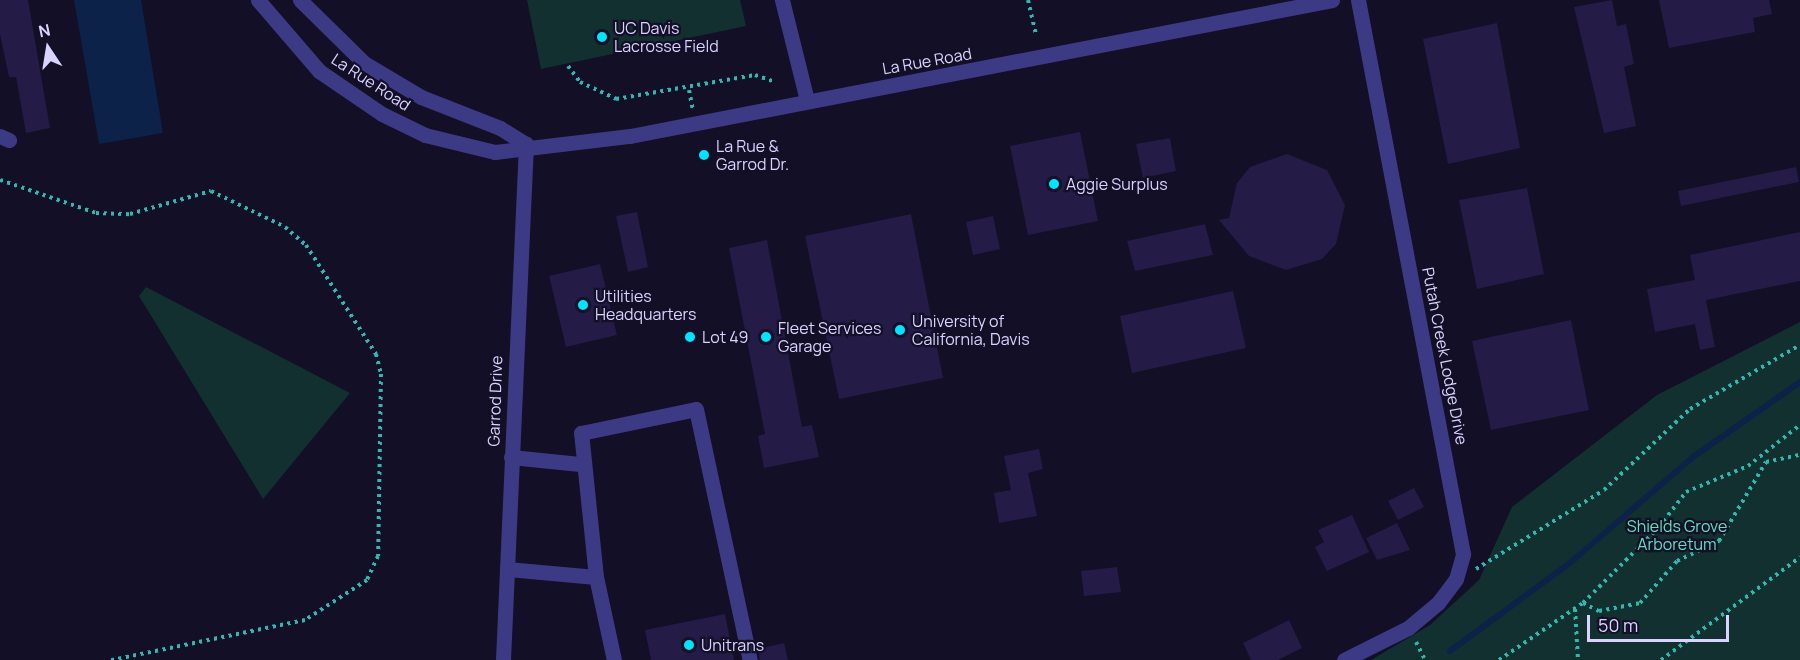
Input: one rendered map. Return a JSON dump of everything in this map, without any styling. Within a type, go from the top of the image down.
[{"type":"street","name":"La Rue Road","points":[[258,0],[319,71],[381,114],[461,146],[495,152],[526,144],[596,142],[1332,0]]},
{"type":"street","name":"La Rue Road","points":[[300,0],[364,63],[422,97],[500,128],[526,144]]},
{"type":"street","points":[[782,0],[807,100]]},
{"type":"street","name":"Putah Creek Lodge Drive","points":[[1359,0],[1463,535],[1456,579]]},
{"type":"street","name":"Garrod Drive","points":[[503,660],[526,144]]},
{"type":"street","points":[[614,660],[596,577],[580,464],[581,434],[696,409],[750,660]]},
{"type":"street","points":[[511,457],[580,464]]},
{"type":"street","points":[[507,569],[596,577]]},
{"type":"street","points":[[1344,660],[1408,628],[1456,579]]},
{"type":"path","points":[[1028,0],[1036,34]]},
{"type":"path","points":[[568,66],[580,82],[616,99],[755,75],[775,82]]},
{"type":"path","points":[[0,180],[96,213],[130,214],[211,191],[285,227],[306,245],[376,354],[381,374],[378,556],[367,580],[305,620],[111,660]]},
{"type":"path","points":[[1456,579],[1571,514],[1682,415],[1800,345]]},
{"type":"path","points":[[1499,660],[1583,603],[1659,527],[1677,499],[1761,457],[1800,424]]},
{"type":"path","points":[[1583,603],[1599,611],[1640,603],[1677,561],[1719,541],[1766,462],[1800,455]]},
{"type":"path","points":[[1761,457],[1766,462]]},
{"type":"path","points":[[1660,660],[1800,557]]},
{"type":"path","points":[[1575,608],[1578,660]]},
{"type":"path","points":[[1414,639],[1425,660]]},
{"type":"green space","points":[[527,0],[740,0],[746,26],[541,69]]},
{"type":"green space","points":[[146,287],[350,393],[263,499],[139,296]]},
{"type":"green space","name":"Shields Grove Arboretum","points":[[1800,322],[1800,660],[1371,660],[1430,625],[1479,580],[1512,507],[1657,395]]},
{"type":"water","points":[[74,0],[141,0],[163,133],[99,144]]},
{"type":"building","points":[[0,0],[28,0],[50,128],[26,133],[16,77],[9,77],[0,34]]},
{"type":"building","points":[[1612,0],[1617,26],[1626,24],[1634,64],[1624,67],[1636,126],[1604,133],[1574,7]]},
{"type":"building","points":[[1659,0],[1769,0],[1772,14],[1753,18],[1755,32],[1669,48]]},
{"type":"building","points":[[1497,23],[1520,148],[1448,164],[1423,39]]},
{"type":"building","name":"Aggie Surplus","points":[[1080,132],[1098,221],[1028,235],[1010,146]]},
{"type":"building","points":[[1170,138],[1176,171],[1143,178],[1136,144]]},
{"type":"building","points":[[1287,154],[1327,170],[1345,205],[1336,244],[1322,259],[1286,270],[1249,256],[1219,220],[1229,218],[1237,183],[1250,167]]},
{"type":"building","points":[[1796,167],[1799,182],[1681,206],[1678,191]]},
{"type":"building","points":[[1527,188],[1544,274],[1477,289],[1459,200]]},
{"type":"building","points":[[637,212],[648,267],[628,272],[616,216]]},
{"type":"building","points":[[911,214],[943,378],[839,399],[805,236]]},
{"type":"building","points":[[993,216],[1000,249],[973,255],[966,222]]},
{"type":"building","points":[[1205,224],[1213,255],[1135,271],[1127,241]]},
{"type":"building","points":[[1800,232],[1800,281],[1706,300],[1715,347],[1700,350],[1695,324],[1655,332],[1647,289],[1695,280],[1690,255]]},
{"type":"building","name":"Fleet Services Garage","points":[[767,240],[802,427],[812,425],[819,457],[764,468],[758,436],[765,434],[729,248]]},
{"type":"building","name":"Utilities Headquarters","points":[[600,264],[617,335],[566,347],[549,276]]},
{"type":"building","points":[[1233,291],[1246,348],[1132,373],[1120,316]]},
{"type":"building","points":[[1571,320],[1589,410],[1491,430],[1472,341]]},
{"type":"building","points":[[1039,449],[1043,469],[1028,473],[1037,516],[999,523],[994,493],[1011,490],[1004,456]]},
{"type":"building","points":[[1414,488],[1424,507],[1398,520],[1388,501]]},
{"type":"building","points":[[1352,515],[1369,552],[1327,571],[1315,547],[1324,542],[1318,530]]},
{"type":"building","points":[[1397,523],[1410,550],[1377,560],[1366,538]]},
{"type":"building","points":[[1117,567],[1121,592],[1084,596],[1081,571]]},
{"type":"building","name":"Unitrans","points":[[725,614],[734,660],[651,660],[645,630]]},
{"type":"building","points":[[1289,620],[1302,648],[1278,660],[1251,660],[1243,643]]},
{"type":"building","points":[[784,643],[788,660],[760,660],[758,649]]},
{"type":"waterway","points":[[1450,651],[1571,562],[1693,457],[1800,382]]},
{"type":"place","name":"UC Davis Lacrosse Field","points":[[602,37]]},
{"type":"place","name":"La Rue & Garrod Dr.","points":[[704,155]]},
{"type":"place","name":"Aggie Surplus","points":[[1054,184]]},
{"type":"place","name":"Utilities Headquarters","points":[[583,305]]},
{"type":"place","name":"University of California, Davis","points":[[900,330]]},
{"type":"place","name":"Lot 49","points":[[690,337]]},
{"type":"place","name":"Fleet Services Garage","points":[[766,337]]},
{"type":"place","name":"Unitrans","points":[[689,645]]}]
